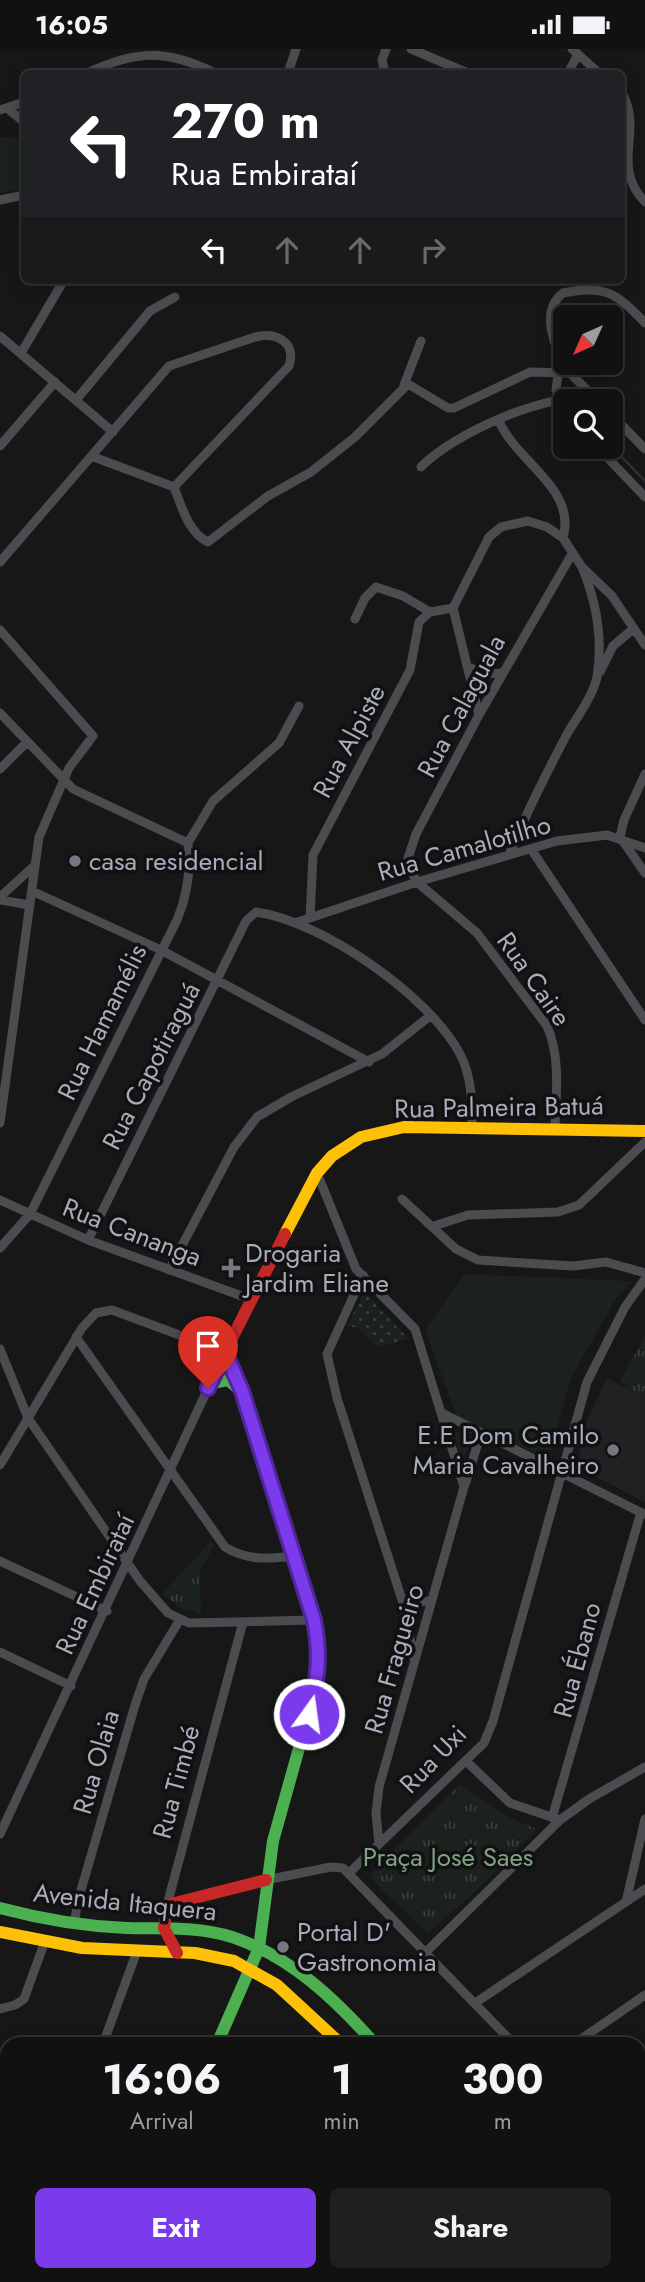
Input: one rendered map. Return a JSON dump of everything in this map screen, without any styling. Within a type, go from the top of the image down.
[{"type":"street","points":[[289,70],[296,49]]},
{"type":"street","points":[[384,70],[382,60],[386,49]]},
{"type":"street","points":[[411,49],[461,70]]},
{"type":"street","points":[[93,70],[130,53],[174,56],[208,70]]},
{"type":"street","points":[[569,70],[575,53],[595,70]]},
{"type":"street","points":[[625,97],[634,111],[637,124],[630,161],[632,182],[645,202]]},
{"type":"street","points":[[4,109],[21,103]]},
{"type":"street","points":[[4,109],[21,120]]},
{"type":"street","points":[[0,200],[21,196]]},
{"type":"street","points":[[21,353],[62,284]]},
{"type":"street","points":[[554,305],[563,293],[597,288],[621,301],[645,323]]},
{"type":"street","points":[[76,400],[150,311],[175,297]]},
{"type":"street","points":[[553,311],[553,331]]},
{"type":"street","points":[[0,562],[172,364],[256,337],[268,334],[280,336],[288,344],[292,357],[289,366],[174,487]]},
{"type":"street","points":[[0,335],[113,432]]},
{"type":"street","points":[[91,456],[174,487],[187,518],[206,542],[268,496],[311,473],[355,437],[404,385],[421,341]]},
{"type":"street","points":[[404,385],[411,384],[439,403],[454,408],[530,372],[553,374]]},
{"type":"street","points":[[572,375],[587,389]]},
{"type":"street","points":[[0,446],[55,382]]},
{"type":"street","points":[[421,467],[459,436],[553,402]]},
{"type":"street","points":[[499,421],[514,447],[561,501],[567,523],[563,538]]},
{"type":"street","points":[[623,426],[645,449]]},
{"type":"street","points":[[609,459],[645,497]]},
{"type":"street","points":[[479,715],[453,608],[489,537],[501,527],[528,521],[547,527],[563,538],[582,566],[612,596],[645,645]]},
{"type":"street","name":"Rua Calaguala","points":[[417,882],[409,867],[409,849],[502,673],[572,554]]},
{"type":"street","points":[[582,566],[593,596],[597,623],[600,650],[596,680]]},
{"type":"street","points":[[355,619],[365,598],[376,587],[403,596],[430,612],[453,608]]},
{"type":"street","name":"Rua Alpiste","points":[[310,918],[313,855],[410,670],[419,622],[430,612]]},
{"type":"street","points":[[509,855],[527,812],[613,646],[633,629]]},
{"type":"street","points":[[0,630],[93,734],[69,768],[65,782],[43,822],[34,866],[0,1123]]},
{"type":"street","points":[[468,667],[485,674],[502,673]]},
{"type":"street","points":[[0,713],[65,782],[83,794],[188,843],[214,801],[279,743],[299,706]]},
{"type":"street","points":[[0,769],[27,742]]},
{"type":"street","points":[[645,774],[624,820],[620,837],[645,873]]},
{"type":"street","name":"Rua Camalotilho","points":[[295,923],[417,882],[509,855],[596,835],[620,837],[645,848]]},
{"type":"street","name":"Rua Hamamélis","points":[[0,1247],[30,1214],[185,900],[190,862],[188,843]]},
{"type":"street","points":[[531,849],[645,1020]]},
{"type":"street","points":[[0,898],[34,866]]},
{"type":"street","name":"Rua Caire","points":[[417,882],[477,933],[547,1026],[554,1043],[556,1062],[555,1128]]},
{"type":"street","points":[[32,891],[161,950],[369,1062]]},
{"type":"street","points":[[0,898],[30,905]]},
{"type":"street","name":"Rua Capotiraguá","points":[[88,1240],[252,913],[262,912],[295,923]]},
{"type":"street","points":[[295,923],[353,952],[383,973],[430,1016],[459,1052],[468,1073],[472,1128]]},
{"type":"street","points":[[169,1270],[234,1147],[257,1117],[290,1097],[369,1062],[430,1016]]},
{"type":"street","name":"Rua Palmeira Batuá","points":[[225,1352],[317,1173],[332,1156],[361,1137],[404,1127],[645,1131]]},
{"type":"street","points":[[434,1226],[468,1215],[558,1212],[579,1205],[645,1142]]},
{"type":"street","points":[[317,1173],[349,1258],[415,1329],[464,1487]]},
{"type":"street","points":[[402,1199],[456,1249],[478,1260],[573,1266],[606,1262],[645,1273]]},
{"type":"street","name":"Rua Cananga","points":[[0,1200],[88,1240],[250,1299]]},
{"type":"street","points":[[363,1275],[327,1354],[337,1398],[403,1603],[415,1664]]},
{"type":"street","name":"Rua Uxi","points":[[349,1873],[484,1743],[493,1721],[587,1382],[625,1307],[645,1279]]},
{"type":"street","points":[[0,1465],[76,1337],[96,1313],[112,1310],[225,1352],[242,1391],[295,1556],[320,1651],[319,1669],[266,1880],[259,1948],[220,2037]]},
{"type":"street","points":[[76,1337],[225,1547],[234,1553],[258,1559],[295,1556]]},
{"type":"street","points":[[0,1349],[28,1417],[154,1600],[179,1621],[314,1620]]},
{"type":"street","name":"Rua Embirataí","points":[[0,1833],[107,1611],[225,1352]]},
{"type":"street","points":[[210,1384],[228,1380],[242,1391]]},
{"type":"street","points":[[442,1413],[643,1513]]},
{"type":"street","name":"Rua Fragueiro","points":[[379,1844],[376,1813],[379,1787],[481,1433]]},
{"type":"street","name":"Rua Ébano","points":[[556,1819],[643,1513]]},
{"type":"street","points":[[0,1561],[107,1611]]},
{"type":"street","points":[[403,1603],[431,1601]]},
{"type":"street","name":"Rua Olaia","points":[[74,1923],[79,1897],[144,1679],[179,1621]]},
{"type":"street","name":"Rua Timbé","points":[[164,1928],[167,1905],[243,1622]]},
{"type":"street","points":[[0,1652],[71,1686]]},
{"type":"street","points":[[467,1762],[510,1803],[556,1819]]},
{"type":"street","points":[[426,1952],[556,1819],[645,1767]]},
{"type":"street","points":[[626,1902],[645,1819]]},
{"type":"street","points":[[167,1905],[266,1880],[338,1866],[349,1873],[507,2037]]},
{"type":"street","points":[[475,2003],[645,1889]]},
{"type":"street","name":"Avenida Itaquera","points":[[0,1908],[74,1923],[208,1932],[259,1948],[310,1979],[368,2037]]},
{"type":"street","points":[[164,1928],[177,1953]]},
{"type":"street","name":"Avenida Itaquera","points":[[0,1932],[45,1941],[210,1956],[251,1968],[301,2004],[334,2037]]},
{"type":"street","points":[[0,2009],[24,1999],[45,1941]]},
{"type":"street","points":[[106,2037],[137,1951]]},
{"type":"street","points":[[584,2037],[645,1995]]},
{"type":"shaded area","name":"E.E Dom Camilo Maria Cavalheiro","points":[[607,1378],[645,1398],[645,1502],[578,1468],[582,1431]]},
{"type":"green space","points":[[0,137],[21,138],[21,190],[0,193]]},
{"type":"green space","points":[[464,1274],[632,1281],[614,1302],[570,1380],[549,1460],[456,1415],[425,1330]]},
{"type":"green space","points":[[364,1292],[409,1339],[378,1347],[358,1328],[347,1326]]},
{"type":"green space","points":[[645,1336],[645,1398],[630,1390],[620,1380]]},
{"type":"green space","points":[[454,1431],[473,1437],[462,1461]]},
{"type":"green space","points":[[211,1541],[214,1545],[200,1572],[201,1613],[182,1609],[162,1594]]},
{"type":"green space","name":"Praça José Saes","points":[[460,1784],[510,1818],[537,1829],[473,1894],[427,1933],[375,1883],[370,1874]]},
{"type":"waterway","points":[[623,458],[645,481]]},
{"type":"traffic: fast","points":[[210,1384],[228,1380],[241,1391]]},
{"type":"traffic: fast","points":[[220,2037],[259,1948],[273,1841],[315,1691],[320,1651],[295,1556],[253,1429]]},
{"type":"traffic: fast","points":[[0,1908],[78,1924],[193,1930],[232,1937],[253,1945],[292,1967],[327,1995],[368,2037]]},
{"type":"traffic: slow","points":[[285,1234],[317,1173],[332,1156],[361,1137],[404,1127],[645,1131]]},
{"type":"traffic: slow","points":[[0,1932],[82,1948],[195,1953],[234,1961],[277,1985],[333,2037]]},
{"type":"traffic: jam","points":[[253,1429],[225,1352],[285,1234]]},
{"type":"traffic: jam","points":[[177,1953],[164,1928],[167,1905],[266,1880]]},
{"type":"place","name":"casa residencial","points":[[75,861]]},
{"type":"place","name":"Drogaria Jardim Eliane","points":[[231,1268]]},
{"type":"place","name":"E.E Dom Camilo Maria Cavalheiro","points":[[613,1450]]},
{"type":"place","name":"Portal D' Gastronomia","points":[[283,1947]]},
{"type":"route","points":[[208,1388],[225,1352],[242,1391],[314,1620],[320,1651],[319,1669],[309,1714]]}]
